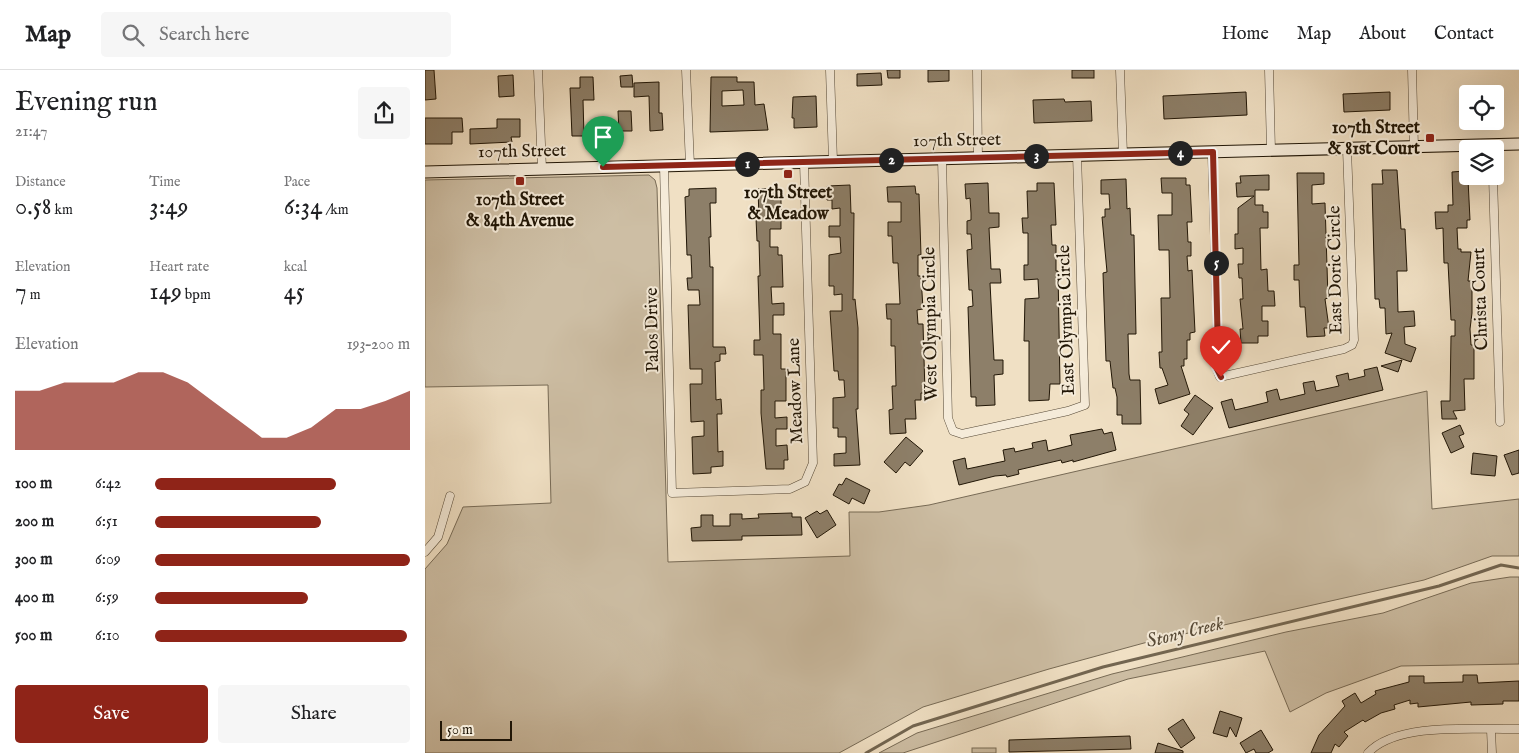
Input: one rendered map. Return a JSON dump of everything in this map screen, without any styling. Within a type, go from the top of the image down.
[{"type":"street","points":[[538,70],[541,169]]},
{"type":"street","points":[[686,70],[690,165]]},
{"type":"street","points":[[830,70],[833,162]]},
{"type":"street","points":[[977,70],[978,158]]},
{"type":"street","points":[[1120,70],[1123,154]]},
{"type":"street","points":[[1269,70],[1271,150]]},
{"type":"street","points":[[1412,70],[1414,147]]},
{"type":"street","name":"107th Street","points":[[1504,146],[1519,144]]},
{"type":"street","name":"107th Street","points":[[425,172],[1347,148],[1459,147]]},
{"type":"street","name":"East Doric Circle","points":[[1213,152],[1218,351],[1216,367],[1221,377],[1344,349],[1352,345],[1354,340],[1347,148]]},
{"type":"street","name":"East Olympia Circle","points":[[1009,425],[1085,405],[1077,155]]},
{"type":"street","name":"West Olympia Circle","points":[[942,159],[949,425],[953,430],[962,434],[1009,425]]},
{"type":"street","name":"Meadow Lane","points":[[672,493],[789,489],[805,482],[813,463],[804,162]]},
{"type":"street","name":"Palos Drive","points":[[664,166],[672,493]]},
{"type":"street","name":"Christa Court","points":[[1493,185],[1500,422]]},
{"type":"street","points":[[425,552],[438,537],[450,496]]},
{"type":"street","points":[[1368,753],[1380,743],[1403,733],[1519,729]]},
{"type":"street","points":[[1491,730],[1492,753]]},
{"type":"shaded area","points":[[649,175],[655,180],[657,188],[668,562],[850,556],[849,512],[879,512],[929,505],[1427,391],[1432,509],[1519,499],[1519,556],[1492,556],[1424,580],[1144,643],[1049,669],[923,707],[839,753],[425,753],[425,569],[447,544],[463,507],[551,503],[548,385],[425,387],[425,180]]},
{"type":"shaded area","points":[[1519,577],[1519,664],[1401,666],[1326,693],[1290,712],[1265,651],[1128,679],[903,753],[879,753],[917,733],[1112,674],[1286,632],[1383,613],[1471,583]]},
{"type":"shaded area","points":[[972,748],[996,748],[996,753],[972,753]]},
{"type":"building","points":[[425,70],[434,70],[436,99],[425,100]]},
{"type":"building","points":[[887,70],[900,70],[900,78],[888,78]]},
{"type":"building","points":[[928,70],[949,70],[949,81],[928,82]]},
{"type":"building","points":[[1072,70],[1094,70],[1094,78],[1072,78]]},
{"type":"building","points":[[881,73],[882,85],[857,86],[857,74]]},
{"type":"building","points":[[513,75],[514,96],[499,97],[498,76]]},
{"type":"building","points":[[632,75],[633,87],[621,87],[620,76]]},
{"type":"building","points":[[580,77],[593,77],[594,100],[583,100],[584,136],[572,136],[570,88],[580,88]]},
{"type":"building","points":[[711,77],[737,77],[737,82],[754,82],[755,105],[764,104],[768,130],[710,132]],"holes":[[[743,90],[744,105],[722,106],[722,91]]]},
{"type":"building","points":[[659,82],[659,113],[662,113],[663,130],[650,131],[649,96],[634,97],[634,83]]},
{"type":"building","points":[[1246,92],[1247,115],[1164,119],[1163,96]]},
{"type":"building","points":[[1390,92],[1390,110],[1344,112],[1343,94]]},
{"type":"building","points":[[816,96],[817,127],[794,128],[794,118],[792,118],[793,97]]},
{"type":"building","points":[[1064,99],[1065,102],[1091,101],[1092,121],[1034,123],[1033,100]]},
{"type":"building","points":[[618,111],[631,111],[632,131],[619,131]]},
{"type":"building","points":[[425,118],[462,118],[463,132],[452,132],[452,144],[425,144]]},
{"type":"building","points":[[497,119],[520,119],[520,137],[511,137],[512,142],[470,144],[470,129],[497,128]]},
{"type":"building","points":[[1382,170],[1397,170],[1401,229],[1405,229],[1407,271],[1397,271],[1398,312],[1414,311],[1415,326],[1404,327],[1405,344],[1416,348],[1411,362],[1385,353],[1392,333],[1386,334],[1385,308],[1380,308],[1379,299],[1375,299],[1372,184],[1383,184]]},
{"type":"building","points":[[1459,171],[1459,185],[1468,185],[1470,220],[1467,220],[1467,228],[1457,228],[1458,249],[1461,249],[1461,252],[1471,252],[1468,281],[1472,281],[1470,329],[1471,345],[1474,345],[1474,379],[1464,379],[1465,410],[1453,411],[1457,419],[1442,419],[1441,401],[1450,401],[1451,336],[1455,336],[1455,320],[1451,320],[1448,263],[1444,263],[1443,228],[1436,229],[1435,212],[1448,212],[1448,205],[1453,205],[1452,172]]},
{"type":"building","points":[[1297,173],[1324,173],[1324,184],[1312,185],[1312,204],[1325,203],[1328,298],[1325,299],[1329,328],[1324,328],[1325,336],[1307,337],[1305,307],[1300,307],[1299,280],[1294,280],[1294,265],[1299,265]]},
{"type":"building","points":[[1269,175],[1269,190],[1255,190],[1255,205],[1263,205],[1263,212],[1268,212],[1268,228],[1260,228],[1261,270],[1267,269],[1268,291],[1274,291],[1275,306],[1262,306],[1262,321],[1268,321],[1268,336],[1258,336],[1258,343],[1241,343],[1240,329],[1243,329],[1240,299],[1243,299],[1242,278],[1239,278],[1238,264],[1243,264],[1243,248],[1235,249],[1235,234],[1238,234],[1238,208],[1254,196],[1237,197],[1236,183],[1241,183],[1240,176]]},
{"type":"building","points":[[1161,178],[1186,178],[1186,185],[1190,185],[1192,222],[1187,222],[1188,242],[1191,242],[1191,256],[1187,256],[1188,271],[1192,270],[1195,332],[1190,333],[1190,340],[1187,340],[1187,359],[1184,359],[1184,366],[1181,366],[1190,394],[1159,404],[1155,389],[1168,385],[1162,368],[1160,368],[1159,352],[1162,352],[1161,298],[1170,298],[1169,250],[1159,250],[1158,215],[1172,215],[1172,193],[1162,193]]},
{"type":"building","points":[[1126,179],[1127,209],[1130,208],[1131,235],[1134,235],[1136,334],[1128,334],[1129,374],[1130,380],[1140,380],[1141,424],[1122,424],[1122,415],[1117,415],[1117,397],[1115,388],[1113,388],[1110,361],[1106,361],[1103,273],[1107,272],[1102,217],[1105,217],[1105,209],[1110,209],[1109,194],[1101,194],[1101,180]]},
{"type":"building","points":[[988,183],[989,213],[999,213],[999,227],[989,228],[991,269],[1000,269],[1001,283],[990,283],[994,360],[1003,360],[1003,374],[994,375],[995,405],[976,406],[976,397],[971,397],[968,307],[973,306],[972,290],[969,290],[967,250],[972,249],[971,234],[967,234],[967,221],[971,220],[971,213],[970,198],[966,199],[965,184]]},
{"type":"building","points":[[1037,183],[1054,183],[1056,225],[1051,225],[1052,245],[1056,245],[1056,271],[1058,271],[1060,384],[1050,384],[1049,400],[1029,401],[1029,341],[1024,341],[1025,299],[1039,298],[1038,279],[1024,280],[1024,265],[1028,265],[1028,233],[1023,233],[1022,218],[1028,218],[1027,191],[1037,191]]},
{"type":"building","points":[[850,185],[851,213],[854,213],[853,300],[855,299],[858,328],[858,409],[856,409],[860,465],[834,466],[834,454],[846,453],[846,437],[838,437],[838,428],[833,428],[833,398],[845,397],[844,380],[839,380],[838,371],[834,371],[830,311],[842,311],[842,294],[834,295],[834,286],[829,286],[829,255],[841,253],[840,237],[829,237],[829,226],[840,226],[840,208],[832,209],[832,200],[827,200],[827,186]]},
{"type":"building","points":[[915,186],[916,194],[919,194],[921,255],[918,255],[918,276],[921,276],[923,309],[917,310],[918,324],[923,324],[925,393],[921,393],[921,400],[915,400],[916,419],[905,419],[906,433],[890,434],[889,410],[893,409],[892,386],[896,386],[895,346],[891,346],[891,319],[887,319],[886,304],[900,304],[898,263],[893,263],[892,236],[888,236],[888,222],[901,222],[901,202],[888,202],[887,187]]},
{"type":"building","points":[[716,188],[716,203],[710,203],[711,237],[709,237],[710,267],[713,267],[713,347],[725,347],[726,354],[720,354],[720,361],[715,362],[716,400],[721,399],[722,414],[717,414],[718,452],[723,451],[723,466],[711,467],[711,473],[693,474],[692,437],[704,436],[704,421],[691,422],[690,384],[702,384],[702,369],[690,369],[688,305],[700,305],[699,290],[688,290],[687,278],[692,278],[691,255],[687,255],[685,197],[689,196],[689,189]]},
{"type":"building","points":[[776,188],[777,197],[781,197],[781,229],[770,229],[770,247],[778,247],[778,255],[782,255],[783,287],[771,287],[772,304],[784,303],[784,315],[773,315],[773,334],[781,334],[781,369],[786,369],[786,401],[775,401],[775,418],[787,417],[787,429],[776,429],[776,446],[787,445],[788,460],[784,460],[784,469],[766,469],[761,413],[761,390],[764,390],[763,355],[754,355],[754,340],[760,340],[759,241],[757,241],[756,218],[759,218],[758,189]]},
{"type":"building","points":[[1402,360],[1398,372],[1381,366]]},
{"type":"building","points":[[1377,367],[1383,390],[1229,428],[1221,402],[1232,399],[1235,410],[1248,407],[1268,402],[1266,392],[1277,389],[1280,400],[1305,394],[1303,383],[1314,381],[1316,391],[1339,386],[1336,376],[1348,373],[1349,380],[1365,376],[1364,370]]},
{"type":"building","points":[[1195,395],[1213,408],[1193,435],[1181,426],[1189,414],[1184,410]]},
{"type":"building","points":[[1460,425],[1464,434],[1459,436],[1464,447],[1451,453],[1442,433]]},
{"type":"building","points":[[1102,429],[1104,434],[1112,432],[1116,450],[1073,462],[1073,460],[1062,463],[1061,460],[1018,470],[1019,474],[1007,477],[1006,475],[995,476],[959,485],[953,461],[965,458],[967,469],[1005,461],[1003,450],[1014,448],[1015,452],[1033,448],[1032,443],[1046,440],[1048,451],[1072,445],[1070,435]]},
{"type":"building","points":[[906,437],[923,451],[910,466],[905,462],[896,473],[884,462]]},
{"type":"building","points":[[1519,450],[1519,473],[1512,475],[1504,455]]},
{"type":"building","points":[[1473,453],[1497,456],[1495,476],[1471,474]]},
{"type":"building","points":[[846,478],[870,490],[864,504],[852,498],[849,504],[833,495],[839,484],[842,485]]},
{"type":"building","points":[[827,510],[836,525],[817,538],[805,518],[817,511],[820,514]]},
{"type":"building","points":[[792,513],[792,517],[801,517],[802,535],[742,536],[742,540],[692,541],[691,528],[701,527],[701,515],[713,515],[713,526],[730,526],[730,514],[742,514],[742,519],[759,518],[758,514]]},
{"type":"building","points":[[1463,675],[1477,675],[1478,683],[1519,681],[1519,701],[1503,701],[1503,704],[1471,705],[1471,702],[1418,707],[1418,703],[1410,704],[1410,700],[1394,705],[1395,709],[1381,713],[1365,722],[1363,720],[1344,732],[1348,736],[1339,747],[1335,744],[1331,753],[1311,753],[1319,735],[1345,706],[1342,701],[1355,693],[1361,703],[1376,694],[1375,691],[1409,682],[1409,676],[1424,676],[1424,683],[1463,682]]},
{"type":"building","points":[[1220,711],[1242,718],[1236,737],[1230,727],[1227,737],[1213,733]]},
{"type":"building","points":[[1183,719],[1195,738],[1181,748],[1168,729]]},
{"type":"building","points":[[1261,730],[1273,750],[1268,753],[1256,753],[1254,749],[1246,753],[1240,743]]},
{"type":"building","points":[[1130,736],[1131,749],[1009,752],[1009,740]]},
{"type":"building","points":[[1158,743],[1183,751],[1183,753],[1155,753]]},
{"type":"waterway","name":"Stony Creek","points":[[866,753],[913,726],[1103,667],[1439,586],[1501,565],[1519,568]]},
{"type":"place","name":"107th Street & 81st Court","points":[[1430,138]]},
{"type":"place","name":"107th Street & Meadow","points":[[788,174]]},
{"type":"place","name":"107th Street & 84th Avenue","points":[[520,181]]},
{"type":"route","points":[[603,167],[1213,152],[1218,351],[1216,367],[1221,377]]}]
